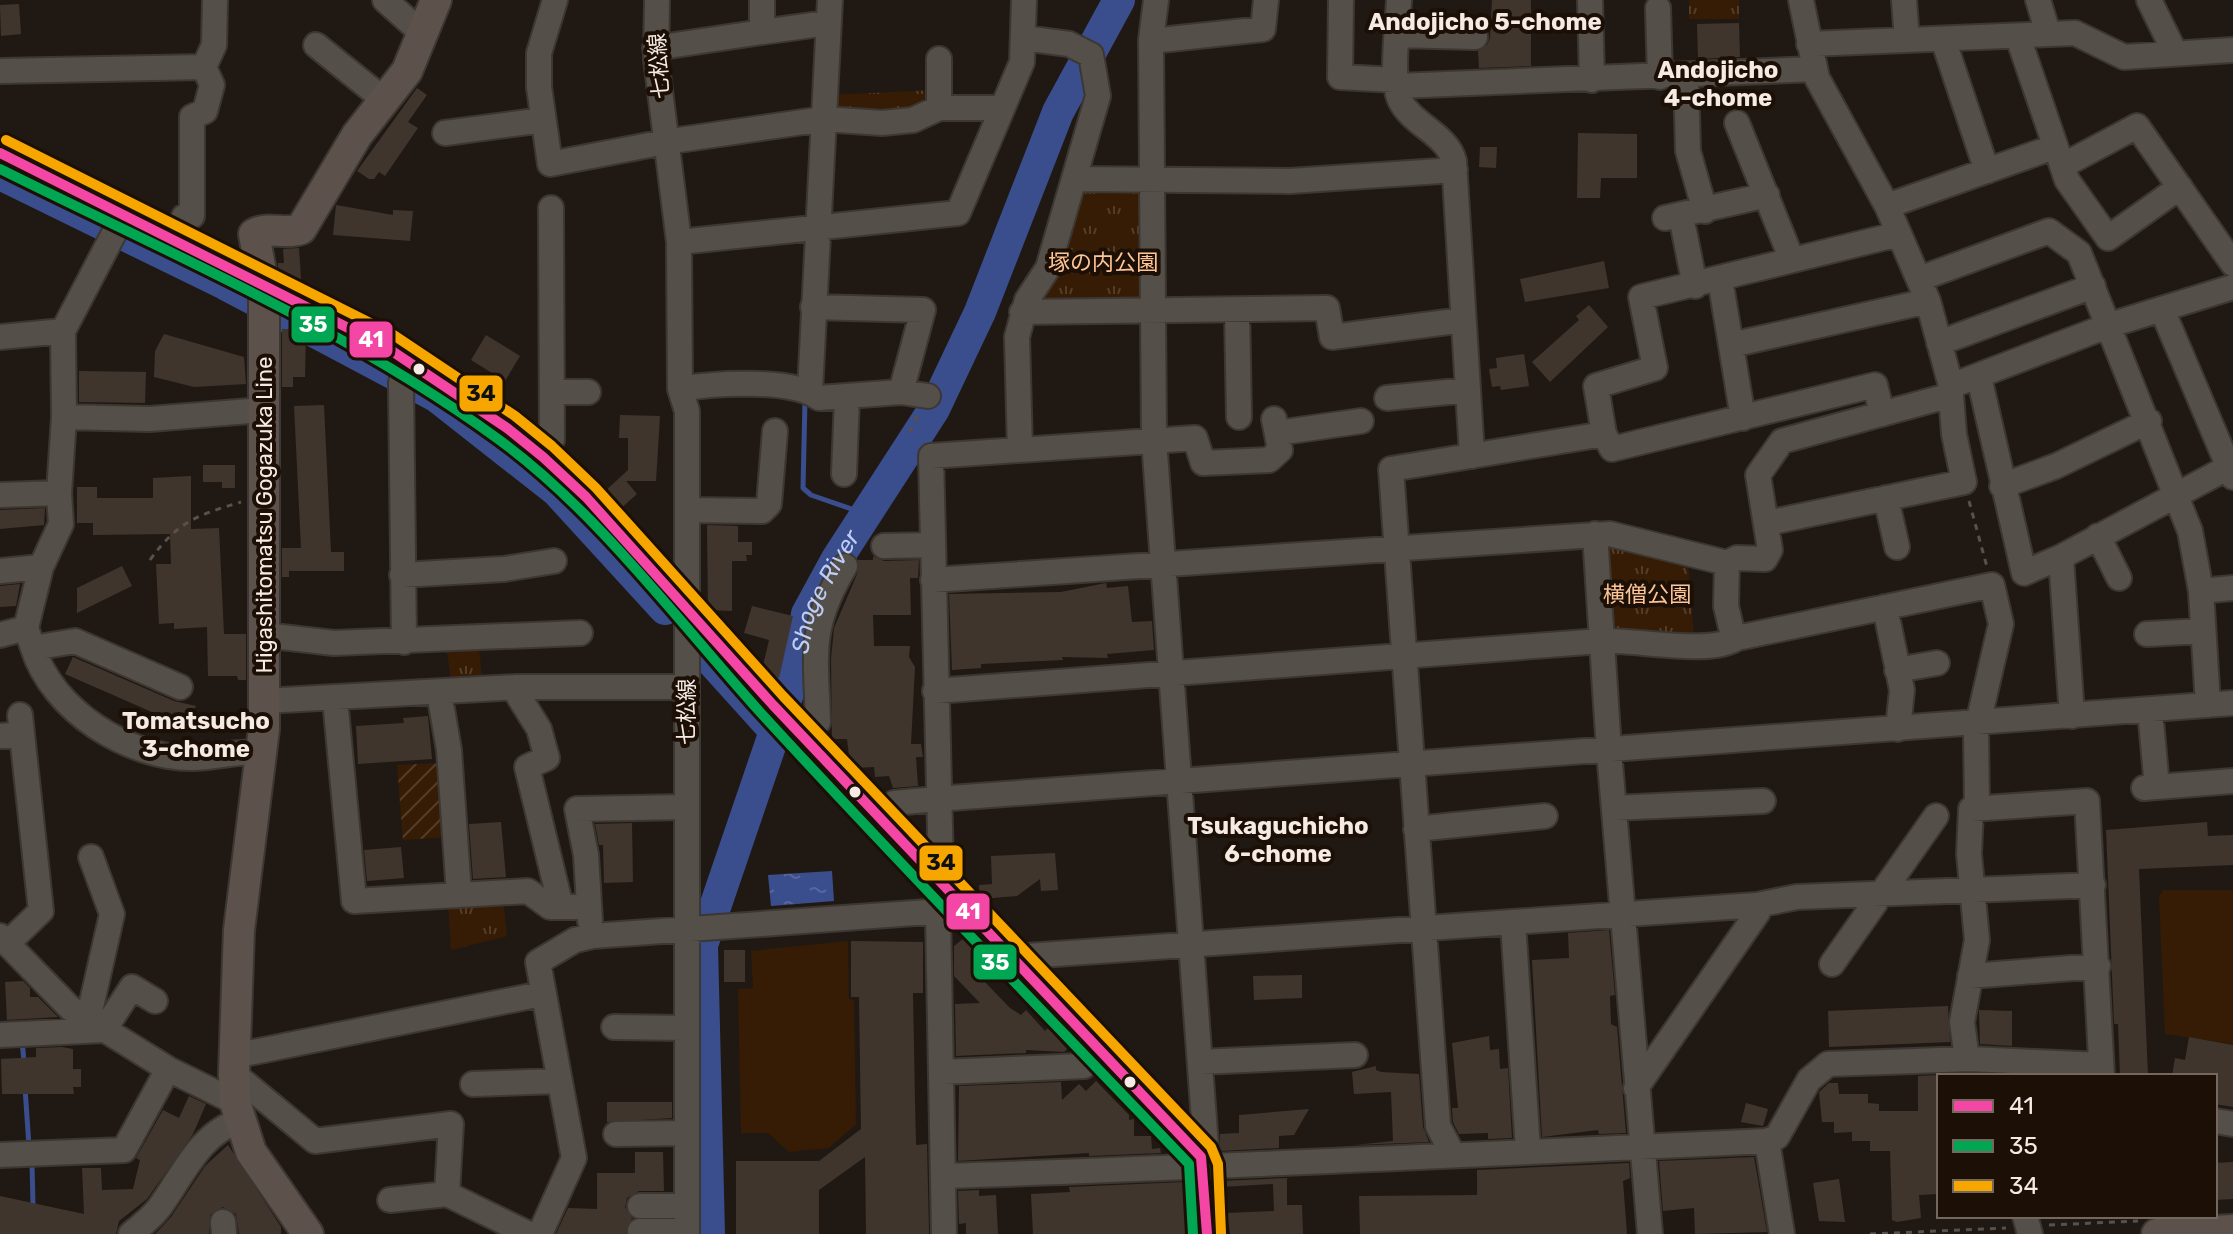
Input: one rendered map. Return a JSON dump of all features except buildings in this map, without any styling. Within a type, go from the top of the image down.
[{"type":"main road","name":"Higashitomatsu Gogazuka Line","points":[[308,1234],[251,1152],[236,1088],[239,930],[264,701],[264,288],[254,234],[260,230],[293,232],[301,229],[357,135],[407,71],[436,0]]},
{"type":"main road","points":[[2148,1227],[2233,1230]]},
{"type":"street","points":[[172,241],[184,217],[192,216],[192,117],[205,111],[212,85],[204,67],[214,45],[215,0]]},
{"type":"street","points":[[385,0],[423,34]]},
{"type":"street","points":[[555,0],[539,53],[543,120],[550,164],[665,142],[824,119],[882,123],[913,120],[939,108],[993,108],[1000,114]]},
{"type":"street","name":"七松線","points":[[657,0],[655,48],[679,242],[680,389],[687,411],[689,510],[686,807],[701,929],[686,1028],[687,1232]]},
{"type":"street","points":[[762,0],[762,32]]},
{"type":"street","points":[[679,242],[819,225],[958,213],[1022,62],[1024,0]]},
{"type":"street","points":[[1156,0],[1151,41],[1154,440],[1206,1147],[1202,1162],[1207,1234]]},
{"type":"street","points":[[1151,41],[1263,29],[1266,0]]},
{"type":"street","points":[[1341,0],[1340,77],[1397,83],[1592,80],[1815,69]]},
{"type":"street","points":[[1399,0],[1397,83],[1400,100],[1448,147],[1455,170],[1472,456]]},
{"type":"street","points":[[1590,0],[1592,80]]},
{"type":"street","points":[[1767,523],[1964,482],[1954,434],[1951,390],[1923,290],[1887,206],[1815,69],[1801,0]]},
{"type":"street","points":[[1904,0],[1907,40]]},
{"type":"street","points":[[2038,0],[2048,33]]},
{"type":"street","points":[[2149,0],[2175,53]]},
{"type":"street","points":[[1658,8],[1660,77]]},
{"type":"street","points":[[655,48],[762,32],[829,12],[819,225],[806,390]]},
{"type":"street","points":[[1809,44],[2075,33],[2124,57],[2233,50]]},
{"type":"street","points":[[1398,35],[1475,37]]},
{"type":"street","points":[[2018,37],[2067,180],[2108,238],[2180,187]]},
{"type":"street","points":[[1020,450],[1016,350],[1022,312],[1048,268],[1098,96],[1091,55],[1069,44],[1024,38]]},
{"type":"street","points":[[1943,39],[1987,171]]},
{"type":"street","points":[[316,45],[383,99]]},
{"type":"street","points":[[939,59],[939,108]]},
{"type":"street","points":[[0,71],[204,67]]},
{"type":"street","points":[[1686,76],[1688,151],[1684,215],[1695,286]]},
{"type":"street","points":[[445,133],[543,120]]},
{"type":"street","points":[[1737,123],[1792,260]]},
{"type":"street","points":[[1887,206],[1987,171],[2058,157],[2137,126],[2233,264]]},
{"type":"street","points":[[0,153],[264,288],[404,372],[507,428],[543,457],[586,497],[773,705],[880,816],[940,901],[1013,957],[1093,1058],[1202,1162]]},
{"type":"street","points":[[1075,175],[1153,181],[1290,181],[1455,170]]},
{"type":"street","points":[[1684,215],[1767,195]]},
{"type":"street","points":[[543,457],[552,440],[551,208]]},
{"type":"street","points":[[123,216],[63,331],[61,524],[41,567],[29,638],[38,665],[61,695],[118,742],[191,758],[244,751],[260,753]]},
{"type":"street","points":[[1731,345],[1923,290],[2049,231],[2079,253],[2149,421],[2190,531],[2201,591],[2208,705]]},
{"type":"street","points":[[1882,414],[1875,385],[1612,449],[1604,434],[1596,386],[1655,368],[1641,297],[1899,234]]},
{"type":"street","points":[[1720,279],[1743,418]]},
{"type":"street","points":[[1939,343],[2093,286]]},
{"type":"street","points":[[933,580],[1595,534],[1610,534],[1727,563],[1737,558],[1765,559],[1770,550],[1758,475],[1782,441],[1882,414],[1951,390],[2110,325],[2229,297]]},
{"type":"street","points":[[813,307],[923,310],[901,392]]},
{"type":"street","points":[[1022,312],[1327,308],[1332,337],[1463,320]]},
{"type":"street","points":[[1237,310],[1239,417]]},
{"type":"street","points":[[1979,377],[2024,573],[2061,557],[2176,493],[2230,472],[2163,312]]},
{"type":"street","points":[[0,337],[63,331]]},
{"type":"street","points":[[399,642],[404,372]]},
{"type":"street","points":[[680,389],[756,385],[806,390],[819,398],[901,392],[928,396]]},
{"type":"street","points":[[1387,398],[1468,390]]},
{"type":"street","points":[[552,392],[588,392]]},
{"type":"street","points":[[844,474],[847,398]]},
{"type":"street","points":[[64,417],[150,419],[262,410]]},
{"type":"street","points":[[944,1234],[931,456],[1195,438],[1203,463],[1269,460],[1280,450],[1275,426],[1361,421]]},
{"type":"street","points":[[2002,486],[2056,466],[2149,421]]},
{"type":"street","points":[[689,510],[762,511],[769,504],[775,431]]},
{"type":"street","points":[[1453,1155],[1438,1126],[1391,469],[1604,434]]},
{"type":"street","points":[[0,495],[59,493]]},
{"type":"street","points":[[1886,498],[1897,547]]},
{"type":"street","points":[[1595,534],[1609,751],[1650,1234]]},
{"type":"street","points":[[2098,536],[2119,578]]},
{"type":"street","points":[[884,546],[933,545]]},
{"type":"street","points":[[2061,557],[2072,716]]},
{"type":"street","points":[[402,575],[504,569],[554,561]]},
{"type":"street","points":[[1727,563],[1726,606],[1734,640]]},
{"type":"street","points":[[800,732],[818,722],[815,632],[824,601],[845,566]]},
{"type":"street","points":[[0,571],[41,567]]},
{"type":"street","points":[[935,691],[1601,641],[1704,646],[1992,585],[2001,624],[1978,722],[1977,808]]},
{"type":"street","points":[[2201,591],[2233,588]]},
{"type":"street","points":[[1885,607],[1902,690],[1898,729]]},
{"type":"street","points":[[2147,634],[2203,631]]},
{"type":"street","points":[[264,635],[399,642],[580,633]]},
{"type":"street","points":[[0,635],[75,641],[180,687]]},
{"type":"street","points":[[1897,670],[1937,663]]},
{"type":"street","points":[[264,701],[517,687],[686,687]]},
{"type":"street","points":[[517,687],[518,695],[539,729],[547,758],[527,767],[561,907]]},
{"type":"street","points":[[439,692],[449,750],[459,894]]},
{"type":"street","points":[[335,699],[354,901],[528,891],[550,907],[589,907]]},
{"type":"street","points":[[880,816],[894,803],[937,799],[2233,703]]},
{"type":"street","points":[[2150,710],[2150,787],[2233,781]]},
{"type":"street","points":[[14,729],[41,911],[4,940],[70,1008],[168,1069],[236,1088],[315,1141],[451,1124],[447,1194]]},
{"type":"street","points":[[1614,808],[1763,801]]},
{"type":"street","points":[[944,1176],[1202,1162],[1343,1163],[1528,1150],[1767,1141],[1777,1137],[1809,1080],[1828,1064],[1969,1065],[2101,1071],[2098,966],[2087,801],[1971,809],[1972,891],[1977,940],[1962,1022],[1969,1065]]},
{"type":"street","points":[[592,936],[577,809],[686,807]]},
{"type":"street","points":[[1416,829],[1545,816]]},
{"type":"street","points":[[1832,964],[1936,816]]},
{"type":"street","points":[[91,857],[112,914],[90,1011],[95,1024]]},
{"type":"street","points":[[1013,957],[1757,905],[1797,897],[2093,885]]},
{"type":"street","points":[[540,1234],[574,1158],[541,994],[538,962],[575,940],[592,936],[701,929],[940,901]]},
{"type":"street","points":[[1636,1088],[1758,912],[1757,905]]},
{"type":"street","points":[[1513,922],[1528,1150]]},
{"type":"street","points":[[1970,976],[2098,966]]},
{"type":"street","points":[[0,1035],[95,1024],[132,987],[155,1001]]},
{"type":"street","points":[[236,1088],[541,994]]},
{"type":"street","points":[[614,1027],[686,1028]]},
{"type":"street","points":[[1200,1062],[1355,1055]]},
{"type":"street","points":[[942,1072],[1093,1058]]},
{"type":"street","points":[[0,1155],[124,1150],[168,1069]]},
{"type":"street","points":[[473,1084],[558,1081]]},
{"type":"street","points":[[131,1234],[159,1208],[189,1161],[230,1124],[236,1088]]},
{"type":"street","points":[[616,1134],[685,1133]]},
{"type":"street","points":[[1767,1141],[1782,1234]]},
{"type":"street","points":[[390,1200],[447,1194],[529,1234]]},
{"type":"street","points":[[640,1206],[687,1206]]},
{"type":"street","points":[[640,1231],[687,1232]]},
{"type":"path","points":[[1964,482],[1992,585]]},
{"type":"path","points":[[150,560],[170,535],[195,515],[253,498]]},
{"type":"path","points":[[1870,1234],[2028,1226],[2148,1227]]},
{"type":"green space","points":[[1689,0],[1739,0],[1739,19],[1689,19]]},
{"type":"green space","points":[[935,90],[935,98],[912,114],[836,110],[832,95]]},
{"type":"green space","name":"塚の内公園","points":[[1085,191],[1138,193],[1144,198],[1145,298],[1137,304],[1033,305],[1079,196]]},
{"type":"green space","name":"横僧公園","points":[[1611,543],[1688,564],[1694,637],[1616,631],[1609,625],[1604,550]]},
{"type":"green space","points":[[479,647],[482,680],[451,681],[447,650]]},
{"type":"green space","points":[[442,763],[447,837],[403,840],[397,765]]},
{"type":"green space","points":[[2163,890],[2233,890],[2233,1044],[2165,1034],[2159,897]]},
{"type":"green space","points":[[503,900],[507,936],[451,950],[448,902]]},
{"type":"green space","points":[[848,941],[849,999],[854,1000],[856,1124],[829,1148],[789,1152],[768,1133],[741,1133],[738,989],[753,988],[751,951]]},
{"type":"water","points":[[832,871],[834,901],[771,906],[768,875]]},
{"type":"waterway","name":"Shoge River","points":[[709,1234],[702,945],[798,664],[807,614],[837,559],[934,409],[980,312],[1058,112],[1119,0]]},
{"type":"waterway","points":[[0,174],[225,284],[436,396],[557,491],[665,609]]},
{"type":"waterway","points":[[805,400],[803,488],[811,495],[866,514]]},
{"type":"waterway","points":[[710,659],[775,731]]},
{"type":"waterway","points":[[22,1040],[24,1062]]},
{"type":"waterway","points":[[25,1088],[29,1146]]},
{"type":"waterway","points":[[32,1163],[33,1206]]},
{"type":"transit line","name":"34","points":[[6,140],[392,334],[515,416],[552,446],[596,488],[783,696],[1211,1147],[1218,1164],[1221,1233]]},
{"type":"transit line","name":"41","points":[[0,153],[386,347],[507,428],[543,457],[586,497],[773,705],[1201,1157],[1207,1234]]},
{"type":"transit line","name":"35","points":[[0,169],[318,327],[440,399],[534,467],[603,533],[760,712],[1189,1164],[1193,1234]]},
{"type":"district","name":"Andojicho 5-chome","points":[[1485,22]]},
{"type":"district","name":"Andojicho 4-chome","points":[[1718,84]]},
{"type":"district","name":"Tomatsucho 3-chome","points":[[196,735]]},
{"type":"district","name":"Tsukaguchicho 6-chome","points":[[1278,840]]}]
